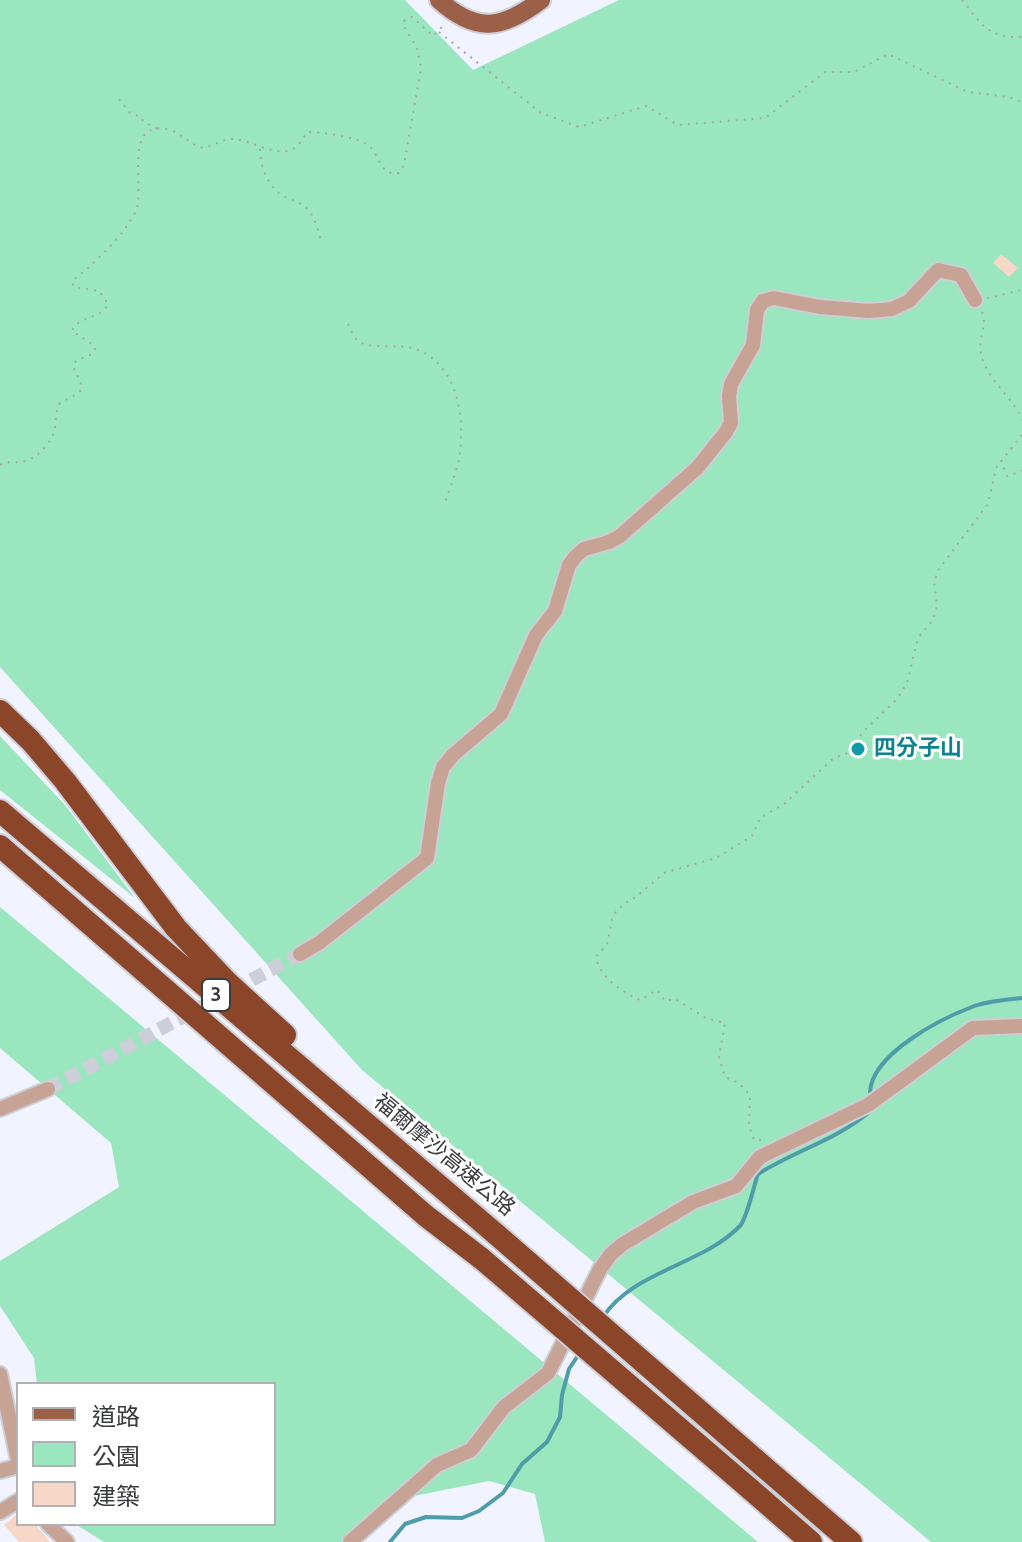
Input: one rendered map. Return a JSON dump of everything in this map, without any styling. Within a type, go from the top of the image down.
[{"type":"highway","points":[[0,711],[65,781],[176,928],[228,983],[314,1061],[431,1178]]},
{"type":"highway","name":"福爾摩沙高速公路","points":[[0,811],[431,1178],[851,1542]]},
{"type":"highway","name":"3","points":[[0,846],[426,1216],[482,1259],[811,1542]]},
{"type":"highway","points":[[0,863],[106,936]]},
{"type":"main road","points":[[439,0],[456,13],[481,24],[508,22],[541,0]]},
{"type":"street","points":[[300,954],[319,943],[427,858],[443,767],[501,714],[536,635],[555,611],[569,565],[584,549],[620,536],[697,468],[726,432],[731,423],[731,384],[753,345],[757,310],[763,301],[774,298],[820,307],[869,311],[892,309],[909,301],[938,270],[961,275],[975,300]]},
{"type":"street","points":[[350,1542],[437,1465],[471,1450],[504,1407],[548,1373],[600,1269],[611,1254],[675,1211],[736,1186],[760,1157],[868,1105],[973,1028],[1021,1026]]},
{"type":"street","points":[[0,1109],[48,1089]]},
{"type":"street","points":[[0,1374],[16,1453]]},
{"type":"street","points":[[50,1526],[67,1542]]},
{"type":"path","points":[[962,0],[986,29],[1002,38],[1022,37]]},
{"type":"path","points":[[119,99],[130,113],[159,129],[180,134],[197,147],[231,139],[260,148],[291,149],[308,132],[322,132],[366,143],[386,171],[399,173],[404,165],[421,68],[417,48],[404,21],[412,17],[433,36],[456,13]]},
{"type":"path","points":[[438,32],[541,113],[579,127],[646,106],[678,125],[765,118],[825,72],[854,72],[888,54],[968,92],[1009,97],[1022,102]]},
{"type":"path","points":[[0,465],[8,461],[25,461],[39,454],[55,431],[55,413],[60,403],[79,395],[83,388],[73,366],[95,349],[72,331],[81,319],[105,310],[108,304],[99,291],[74,287],[72,282],[115,241],[135,212],[140,198],[136,153],[143,139],[159,129]]},
{"type":"path","points":[[260,148],[260,162],[272,185],[280,194],[308,209],[314,217],[322,243]]},
{"type":"path","points":[[1022,290],[1006,296],[975,300],[985,321],[979,345],[983,360],[991,379],[1022,420]]},
{"type":"path","points":[[348,324],[357,341],[364,345],[412,348],[439,362],[448,376],[461,421],[460,454],[444,506]]},
{"type":"path","points":[[778,1147],[771,1142],[754,1140],[749,1126],[750,1095],[739,1083],[725,1077],[719,1057],[725,1023],[706,1018],[675,999],[665,1001],[657,990],[640,1000],[623,992],[598,968],[596,957],[607,944],[613,915],[624,904],[664,873],[716,858],[752,836],[760,818],[784,804],[834,758],[850,752],[862,733],[897,699],[907,683],[918,638],[933,620],[937,606],[934,581],[939,569],[988,504],[1001,459],[1022,435]]},
{"type":"path","points":[[1001,459],[1007,476],[1022,471]]},
{"type":"green space","points":[[0,0],[405,0],[473,70],[619,0],[1022,0],[1022,1542],[931,1542],[362,1070],[0,667]]},
{"type":"green space","points":[[0,736],[65,805],[135,898],[0,790]]},
{"type":"green space","points":[[0,907],[758,1542],[545,1542],[535,1494],[489,1481],[399,1499],[350,1542],[104,1542],[78,1526],[276,1526],[276,1382],[37,1382],[34,1358],[0,1306],[0,1261],[119,1187],[111,1143],[0,1048]]},
{"type":"building","points":[[1001,254],[1018,268],[1009,277],[993,263]]},
{"type":"building","points":[[16,1515],[16,1526],[37,1526],[50,1542],[19,1542],[4,1525]]},
{"type":"waterway","points":[[870,1092],[882,1064],[926,1029],[978,1005],[1022,998]]},
{"type":"waterway","points":[[603,1317],[616,1301],[632,1289],[707,1250],[740,1226],[758,1174],[842,1131],[868,1113]]},
{"type":"waterway","points":[[390,1542],[405,1524],[426,1517],[462,1518],[479,1511],[503,1493],[522,1464],[547,1442],[560,1417],[569,1369],[581,1351]]},
{"type":"tunnel","points":[[48,1089],[300,954]]},
{"type":"place","name":"四分子山","points":[[858,749]]}]
